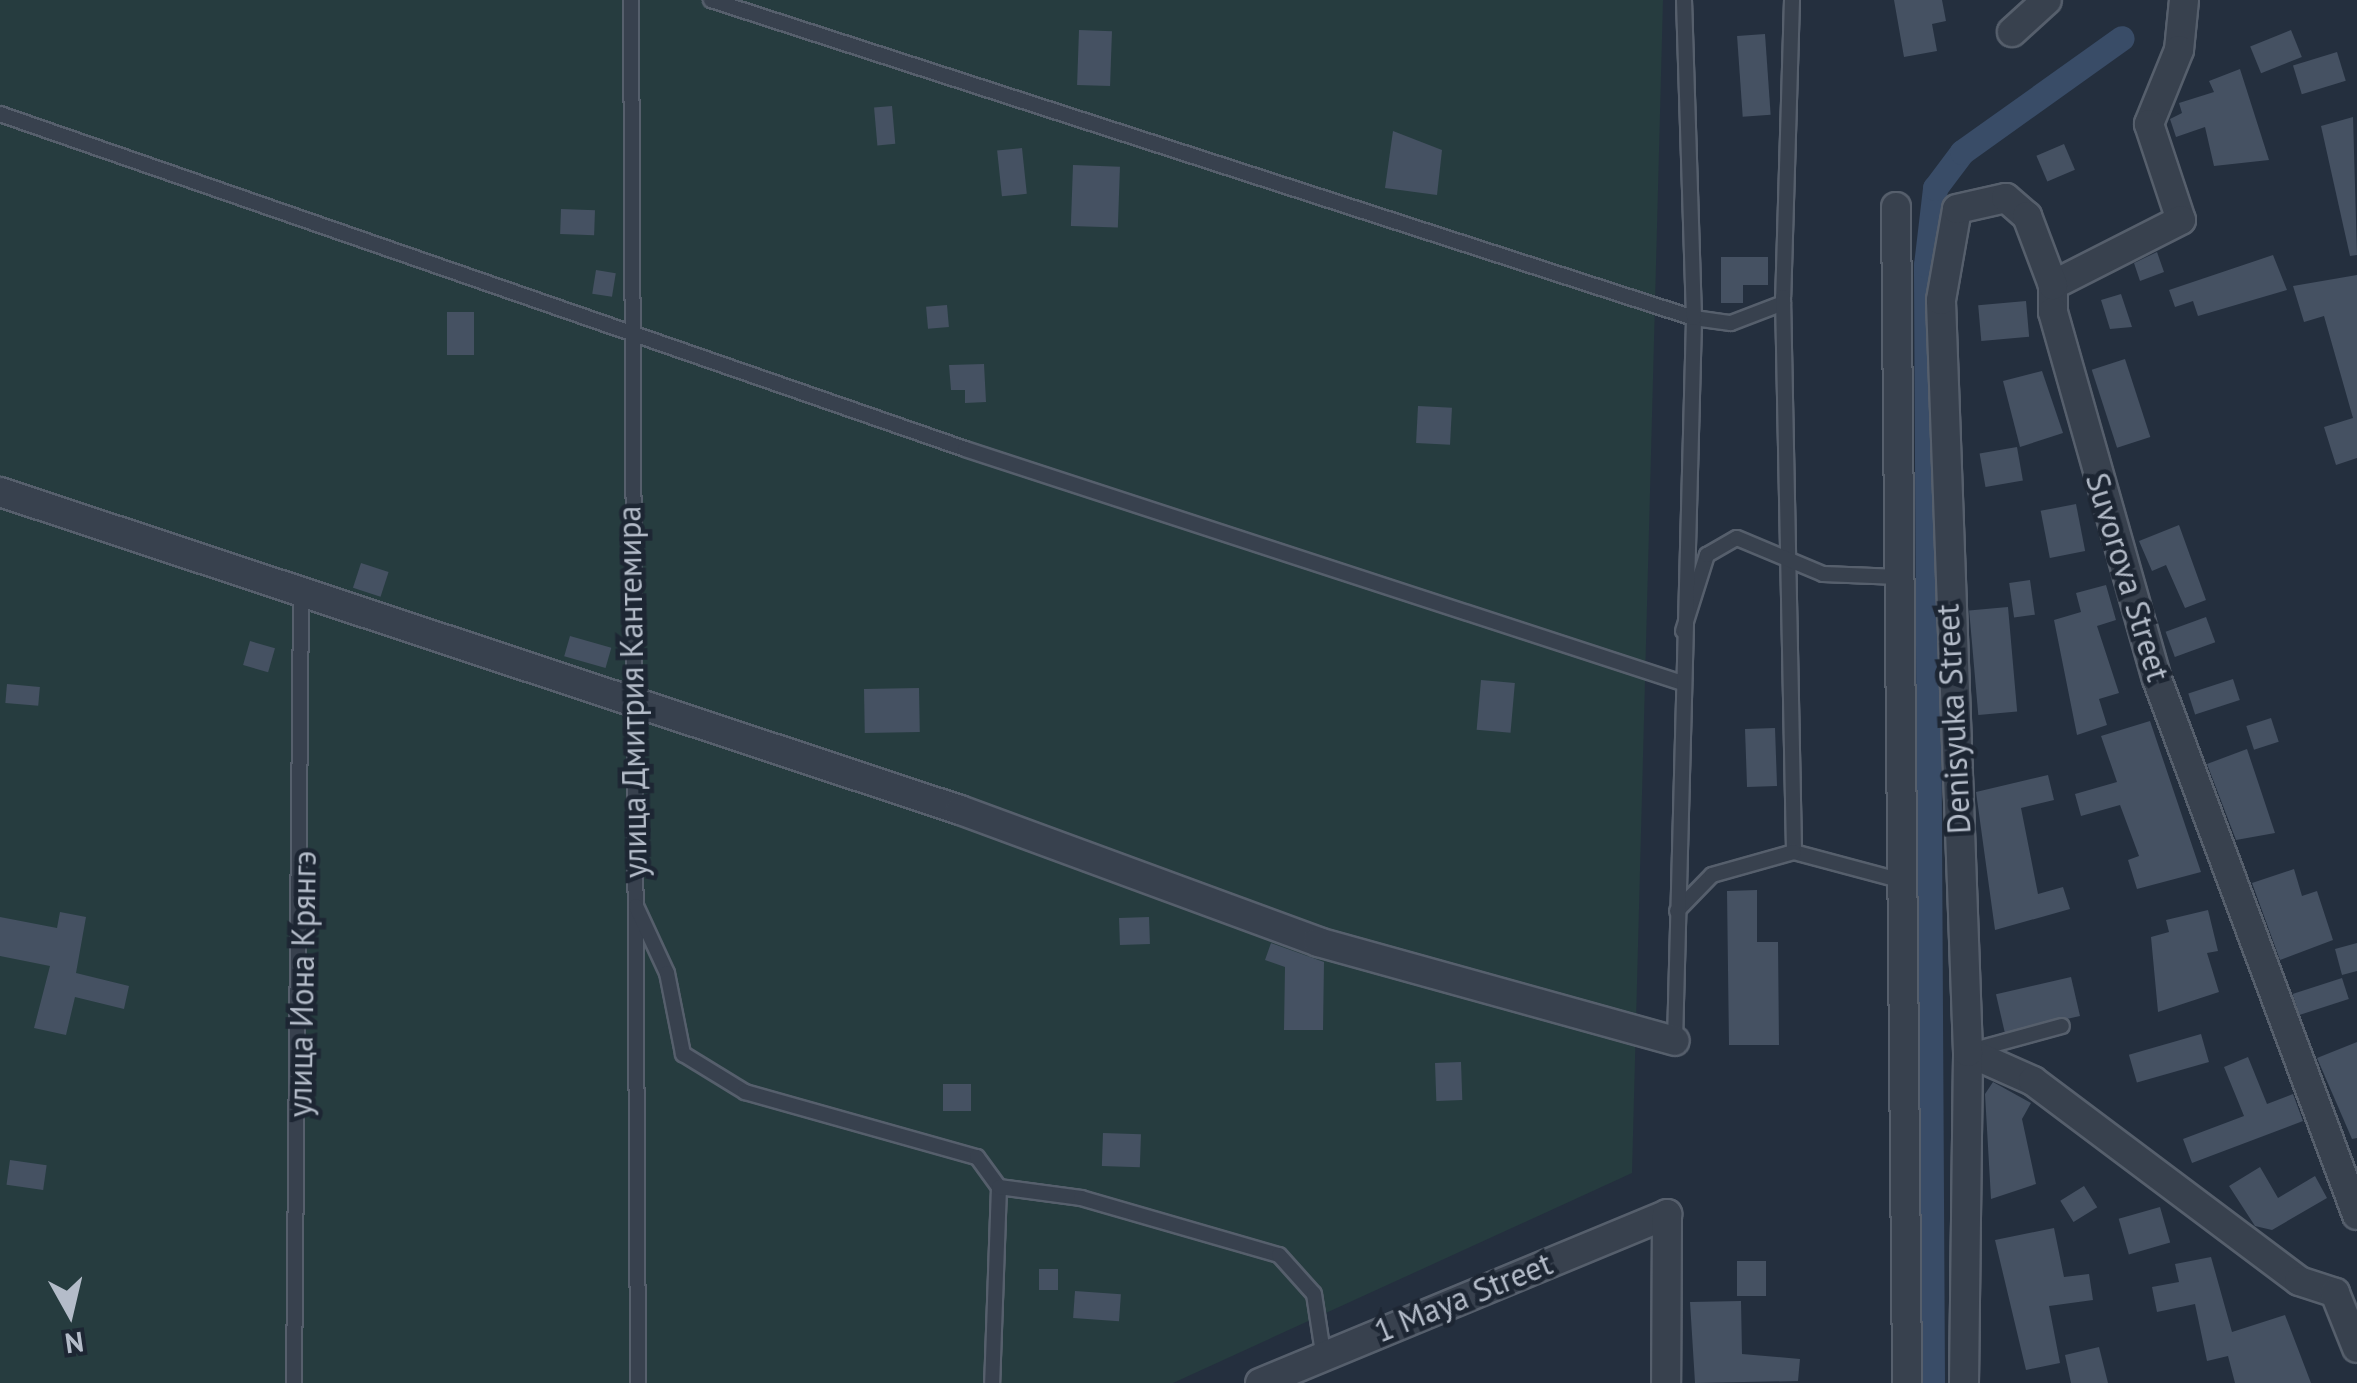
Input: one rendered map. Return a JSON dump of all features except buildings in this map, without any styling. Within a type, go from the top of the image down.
[{"type":"street","points":[[2012,32],[2047,0]]},
{"type":"street","points":[[2053,285],[2181,220],[2149,124],[2179,50],[2184,0]]},
{"type":"street","name":"Denisyuka Street","points":[[1964,1383],[1968,1052],[1942,300],[1957,209],[2006,198],[2027,216],[2053,285]]},
{"type":"street","points":[[1896,207],[1907,1383]]},
{"type":"street","name":"Suvorova Street","points":[[2053,285],[2079,417],[2158,679],[2357,1215]]},
{"type":"street","points":[[0,492],[301,586],[1318,942],[1675,1041]]},
{"type":"street","points":[[1968,1052],[2081,1113],[2299,1280],[2346,1285],[2357,1348]]},
{"type":"street","name":"1 Maya Street","points":[[1260,1383],[1323,1353],[1667,1214],[1666,1383]]},
{"type":"street","points":[[1323,1353],[1323,1383]]},
{"type":"lane","name":"улица Дмитрия Кантемира","points":[[631,0],[638,1383]]},
{"type":"lane","points":[[711,0],[1694,318],[1731,323],[1783,303]]},
{"type":"lane","points":[[1675,1041],[1679,641],[1694,318],[1684,0]]},
{"type":"lane","points":[[1792,0],[1783,303],[1794,852]]},
{"type":"lane","points":[[0,114],[630,333],[1679,682]]},
{"type":"lane","points":[[1679,641],[1707,555],[1736,538],[1788,554],[1823,574],[1899,577]]},
{"type":"lane","name":"улица Иона Крянгэ","points":[[294,1383],[301,586]]},
{"type":"lane","points":[[1676,911],[1712,875],[1794,852],[1902,881]]},
{"type":"lane","points":[[634,901],[667,973],[683,1054],[745,1092],[977,1157],[999,1186],[992,1383]]},
{"type":"lane","points":[[1968,1052],[2062,1026]]},
{"type":"lane","points":[[999,1186],[1081,1198],[1279,1255],[1314,1294],[1323,1353]]},
{"type":"green space","points":[[0,0],[1663,0],[1632,1173],[1173,1383],[0,1383]]},
{"type":"waterway","points":[[1932,1383],[1926,265],[1935,188],[1962,152],[2122,38]]}]
